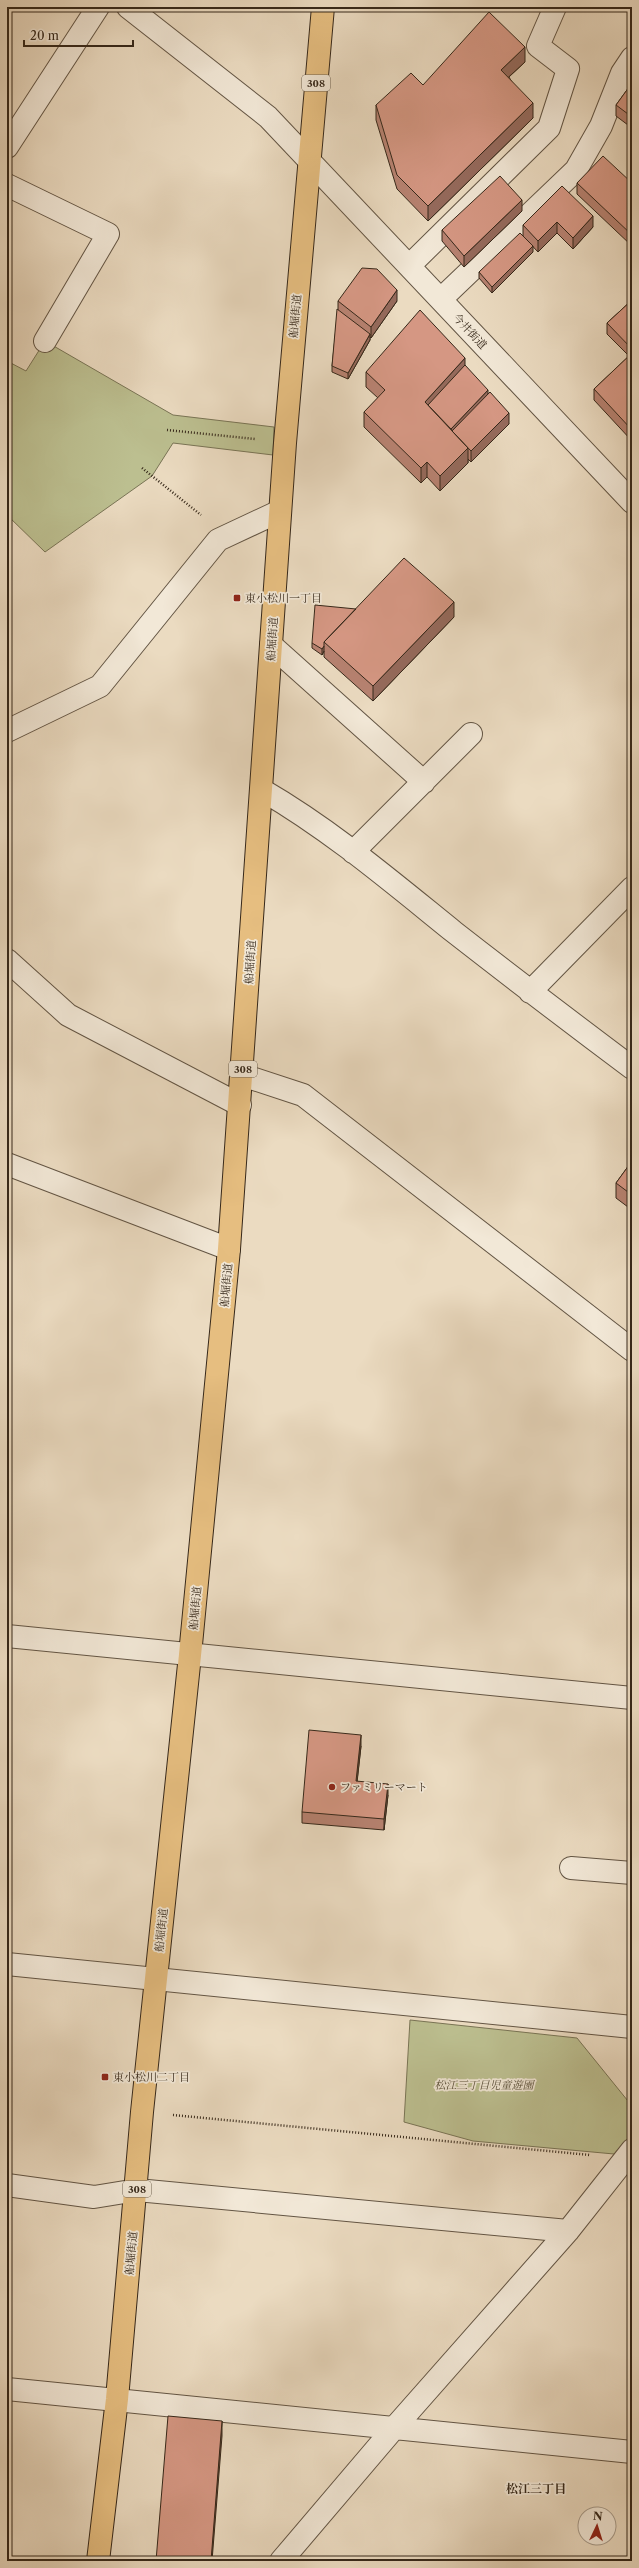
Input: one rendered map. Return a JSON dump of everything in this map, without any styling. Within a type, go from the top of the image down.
[{"type":"main road","name":"船堀街道","points":[[98,2561],[118,2399],[137,2190],[142,2112],[190,1655],[229,1249],[285,443],[323,7]]},
{"type":"street","points":[[7,147],[98,7]]},
{"type":"street","name":"今井街道","points":[[128,7],[233,87],[268,117],[309,158],[409,266],[630,495]]},
{"type":"street","points":[[409,266],[549,128],[568,69],[538,46],[555,7]]},
{"type":"street","points":[[441,299],[576,170],[601,126],[622,73],[632,58]]},
{"type":"street","points":[[7,185],[108,234],[44,341]]},
{"type":"street","points":[[7,731],[100,686],[218,540],[280,512]]},
{"type":"street","points":[[271,645],[424,782]]},
{"type":"street","points":[[353,852],[471,734]]},
{"type":"street","points":[[262,790],[299,812],[353,852],[530,992],[632,1068]]},
{"type":"street","points":[[530,992],[632,888]]},
{"type":"street","points":[[7,960],[68,1015],[240,1105]]},
{"type":"street","points":[[242,1074],[303,1094],[632,1350]]},
{"type":"street","points":[[7,1164],[229,1249]]},
{"type":"street","points":[[7,1636],[632,1698]]},
{"type":"street","points":[[571,1868],[632,1873]]},
{"type":"street","points":[[7,1964],[632,2027]]},
{"type":"street","points":[[281,2561],[395,2427],[568,2231],[629,2154]]},
{"type":"street","points":[[7,2185],[94,2197],[137,2190],[568,2231]]},
{"type":"street","points":[[7,2389],[632,2452]]},
{"type":"path","points":[[167,430],[285,443]]},
{"type":"path","points":[[142,468],[227,536]]},
{"type":"path","points":[[142,2112],[629,2154]]},
{"type":"green space","points":[[45,341],[173,415],[274,427],[273,455],[173,443],[152,476],[45,552],[7,515],[7,361],[26,371]]},
{"type":"green space","name":"松江三丁目児童遊園","points":[[410,2020],[577,2038],[632,2106],[632,2134],[614,2154],[473,2141],[404,2122]]},
{"type":"building","points":[[489,12],[525,47],[501,70],[533,103],[428,206],[397,175],[376,105],[411,73],[423,85]]},
{"type":"building","points":[[632,83],[632,117],[616,105]]},
{"type":"building","points":[[603,156],[632,183],[632,235],[577,183]]},
{"type":"building","points":[[632,161],[632,168],[629,166]]},
{"type":"building","points":[[500,176],[522,200],[464,256],[442,230]]},
{"type":"building","points":[[562,186],[593,216],[573,238],[557,222],[538,241],[523,225]]},
{"type":"building","points":[[520,233],[533,246],[492,287],[479,272]]},
{"type":"building","points":[[362,268],[377,269],[397,290],[371,327],[338,301]]},
{"type":"building","points":[[632,300],[632,349],[607,323]]},
{"type":"building","points":[[337,309],[370,334],[348,373],[332,366]]},
{"type":"building","points":[[420,310],[465,358],[425,402],[468,448],[440,476],[427,462],[421,468],[364,412],[385,390],[366,372]]},
{"type":"building","points":[[632,353],[632,430],[594,389]]},
{"type":"building","points":[[465,365],[488,390],[451,429],[428,405]]},
{"type":"building","points":[[490,392],[509,413],[471,451],[452,431]]},
{"type":"building","points":[[404,558],[454,602],[373,686],[324,642]]},
{"type":"building","points":[[315,605],[356,609],[324,642],[322,649],[312,643]]},
{"type":"building","points":[[632,1161],[632,1195],[616,1183]]},
{"type":"building","points":[[309,1730],[361,1735],[356,1781],[388,1784],[384,1819],[302,1812]]},
{"type":"building","points":[[168,2416],[222,2421],[211,2561],[156,2561]]},
{"type":"place","name":"東小松川一丁目","points":[[237,598]]},
{"type":"place","name":"ファミリーマート","points":[[332,1787]]},
{"type":"place","name":"東小松川二丁目","points":[[105,2077]]},
{"type":"district","name":"松江三丁目","points":[[536,2488]]}]
